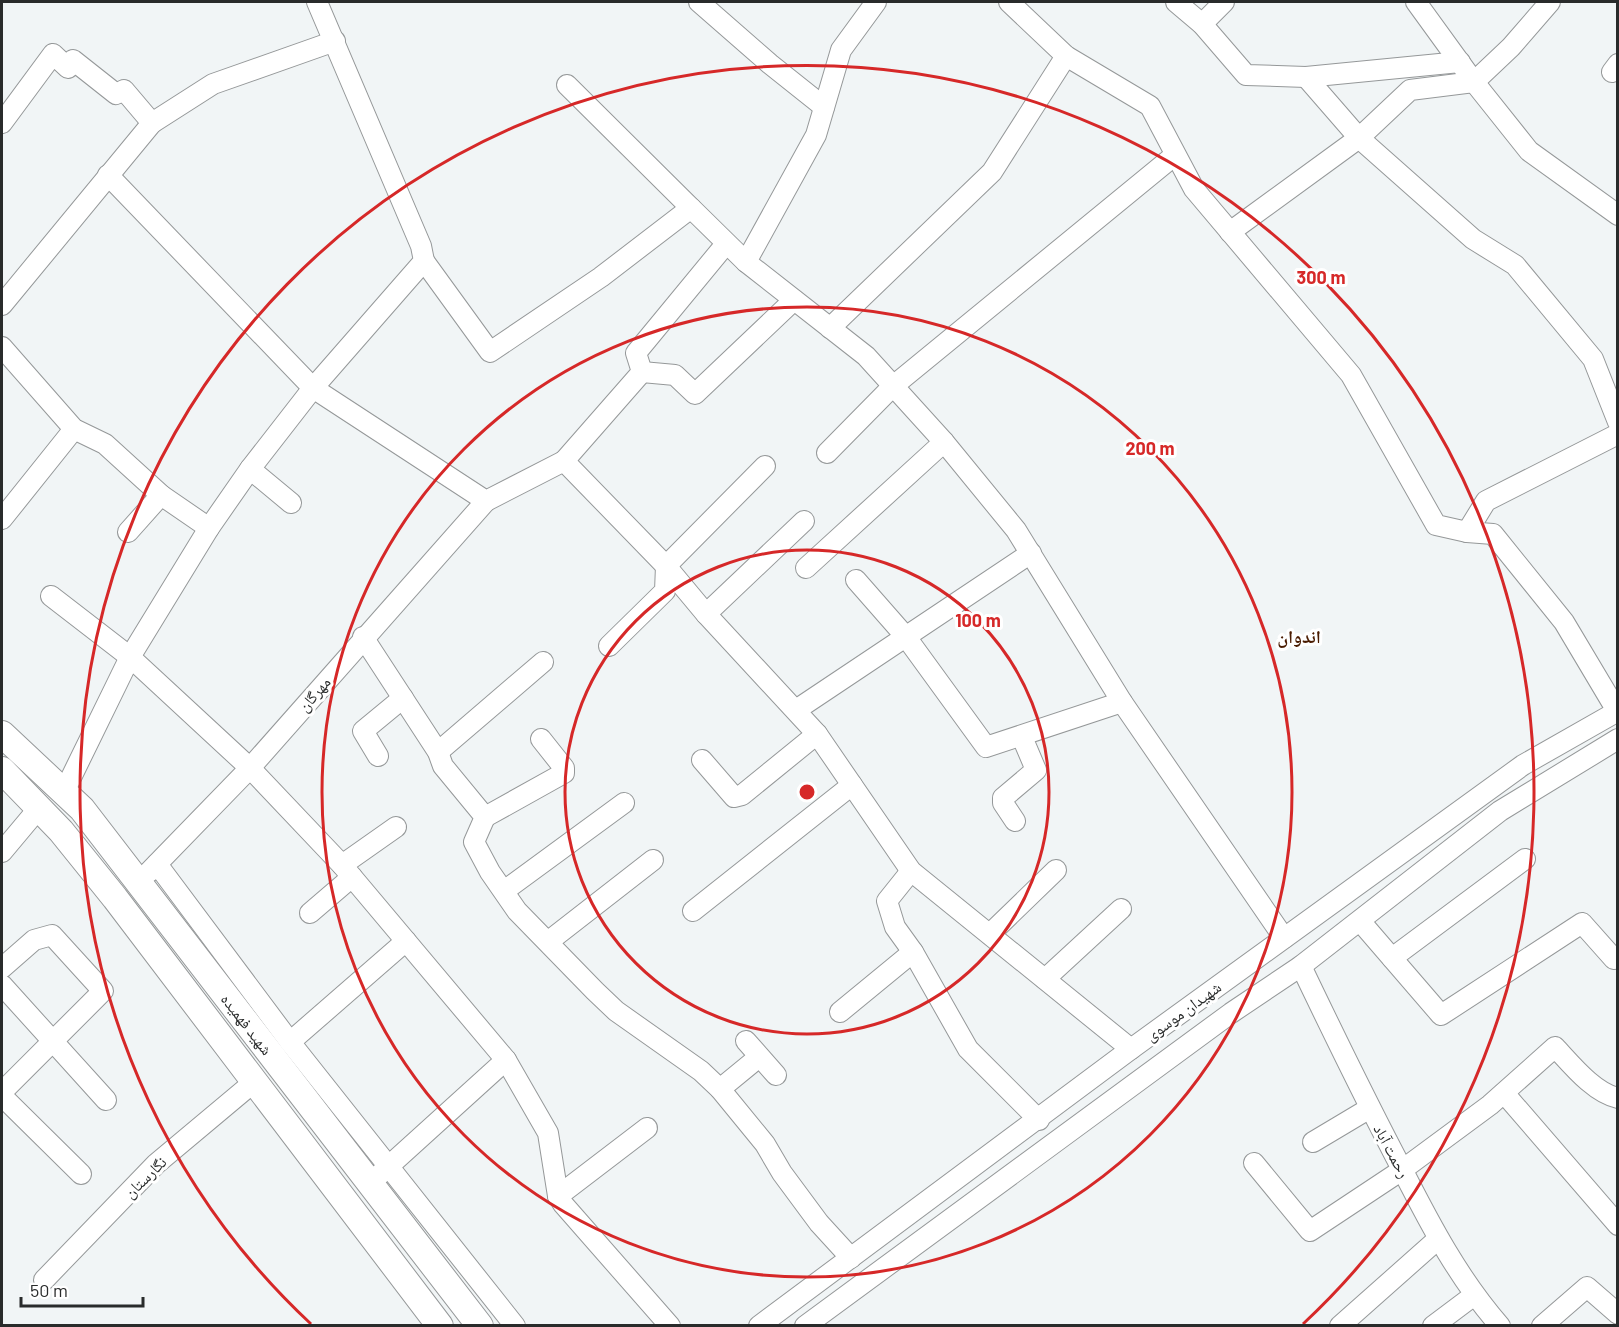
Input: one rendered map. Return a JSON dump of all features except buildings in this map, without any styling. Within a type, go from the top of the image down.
[{"type":"main road","name":"شهید فهمیده","points":[[2,734],[82,809],[241,1017],[379,1175],[480,1326]]},
{"type":"main road","name":"شهید فهمیده","points":[[2,770],[61,831],[115,898],[440,1326]]},
{"type":"main road","points":[[192,1001],[207,996],[214,982]]},
{"type":"main road","points":[[219,1036],[219,1027],[224,1019],[232,1015],[241,1017]]},
{"type":"street","points":[[317,2],[422,246],[424,261],[490,352],[601,277],[691,208]]},
{"type":"street","points":[[699,2],[770,64],[824,107]]},
{"type":"street","points":[[746,262],[816,135],[841,50],[876,2]]},
{"type":"street","points":[[1009,2],[1066,56],[1150,106],[1194,189],[1351,375],[1436,525],[1467,532],[1493,534],[1564,622],[1617,711]]},
{"type":"street","points":[[1176,2],[1202,24],[1246,75],[1306,77],[1460,62]]},
{"type":"street","points":[[1202,24],[1224,2]]},
{"type":"street","points":[[1416,2],[1474,82],[1529,151],[1617,215]]},
{"type":"street","points":[[1230,232],[1359,138],[1410,90],[1474,82],[1511,47],[1550,2]]},
{"type":"street","points":[[2,305],[152,123],[213,84],[335,41]]},
{"type":"street","points":[[2,123],[53,54],[68,68],[73,60],[116,94],[124,90],[152,123]]},
{"type":"street","points":[[830,328],[992,172],[1066,56]]},
{"type":"street","points":[[1306,77],[1359,138],[1473,239],[1515,265],[1593,359],[1617,422]]},
{"type":"street","points":[[567,85],[725,244],[866,356],[944,442],[1016,530],[1122,702],[1284,938]]},
{"type":"street","points":[[826,453],[892,387],[1175,155]]},
{"type":"street","points":[[108,175],[313,388],[486,501],[564,461],[642,372]]},
{"type":"street","points":[[642,372],[636,353],[725,244]]},
{"type":"street","points":[[64,792],[130,657],[209,528],[250,469],[313,388],[424,261]]},
{"type":"street","points":[[642,372],[675,375],[695,394],[794,300]]},
{"type":"street","points":[[2,347],[74,429],[105,444],[161,495],[209,528]]},
{"type":"street","points":[[2,519],[74,429]]},
{"type":"street","points":[[1467,532],[1486,501],[1617,434]]},
{"type":"street","points":[[806,568],[944,442]]},
{"type":"street","points":[[564,461],[666,566],[706,614],[817,734],[911,871],[1131,1049]]},
{"type":"street","points":[[609,646],[665,591],[666,566],[765,466]]},
{"type":"street","points":[[250,469],[291,503]]},
{"type":"street","points":[[128,532],[161,495]]},
{"type":"street","name":"مهرگان","points":[[138,883],[250,768],[363,637],[486,501]]},
{"type":"street","points":[[706,614],[804,521]]},
{"type":"street","points":[[796,710],[1031,553]]},
{"type":"street","points":[[856,580],[906,637],[986,747],[1022,737],[1122,702]]},
{"type":"street","points":[[51,596],[130,657],[250,768],[347,871],[506,1060],[548,1133],[558,1196],[670,1326]]},
{"type":"street","points":[[363,637],[438,752],[443,766],[485,817]]},
{"type":"street","points":[[438,752],[543,662]]},
{"type":"street","points":[[378,756],[363,731],[403,698]]},
{"type":"street","name":"شهیدان موسوی","points":[[759,1326],[927,1199],[1039,1120],[1131,1049],[1523,765],[1617,711]]},
{"type":"street","points":[[702,760],[734,796],[742,795],[817,734]]},
{"type":"street","points":[[1015,821],[1003,803],[1003,798],[1036,770],[1022,737]]},
{"type":"street","points":[[541,739],[564,768],[564,773],[485,817],[474,842],[517,911],[616,1011],[701,1071],[720,1089],[765,1144],[782,1173],[819,1223],[850,1258]]},
{"type":"street","name":"شهیدان موسوی","points":[[805,1326],[1231,1013],[1301,966],[1500,811],[1617,739]]},
{"type":"street","points":[[693,911],[852,785]]},
{"type":"street","points":[[504,891],[624,803]]},
{"type":"street","points":[[2,852],[38,808]]},
{"type":"street","points":[[310,913],[347,871],[396,827]]},
{"type":"street","points":[[1392,958],[1526,859]]},
{"type":"street","points":[[549,941],[654,860]]},
{"type":"street","points":[[157,864],[290,1042],[379,1175],[515,1326]]},
{"type":"street","points":[[990,934],[1056,870]]},
{"type":"street","points":[[911,871],[887,901],[895,927],[914,952],[968,1049],[1039,1120]]},
{"type":"street","points":[[1045,979],[1120,909]]},
{"type":"street","points":[[1360,921],[1441,1015],[1582,923],[1614,959]]},
{"type":"street","points":[[2,968],[34,940],[52,935],[103,991],[2,1094],[81,1174]]},
{"type":"street","points":[[290,1042],[406,941]]},
{"type":"street","points":[[840,1012],[914,952]]},
{"type":"street","name":"رحمت آباد","points":[[1301,966],[1370,1108],[1438,1239],[1473,1296],[1500,1326]]},
{"type":"street","points":[[2,985],[106,1100]]},
{"type":"street","points":[[746,1041],[776,1075]]},
{"type":"street","points":[[1254,1163],[1310,1232],[1402,1170],[1504,1093],[1555,1047],[1578,1072],[1610,1097],[1617,1098]]},
{"type":"street","points":[[720,1089],[759,1057]]},
{"type":"street","points":[[379,1175],[506,1060]]},
{"type":"street","name":"نگارستان","points":[[44,1280],[156,1164],[254,1082]]},
{"type":"street","points":[[1504,1093],[1617,1225]]},
{"type":"street","points":[[1313,1142],[1370,1108]]},
{"type":"street","points":[[558,1196],[647,1128]]},
{"type":"street","points":[[1340,1326],[1438,1239]]},
{"type":"street","points":[[1542,1326],[1587,1287],[1617,1314]]},
{"type":"street","points":[[1433,1326],[1473,1296]]},
{"type":"district","name":"اندوان","points":[[1299,637]]}]
